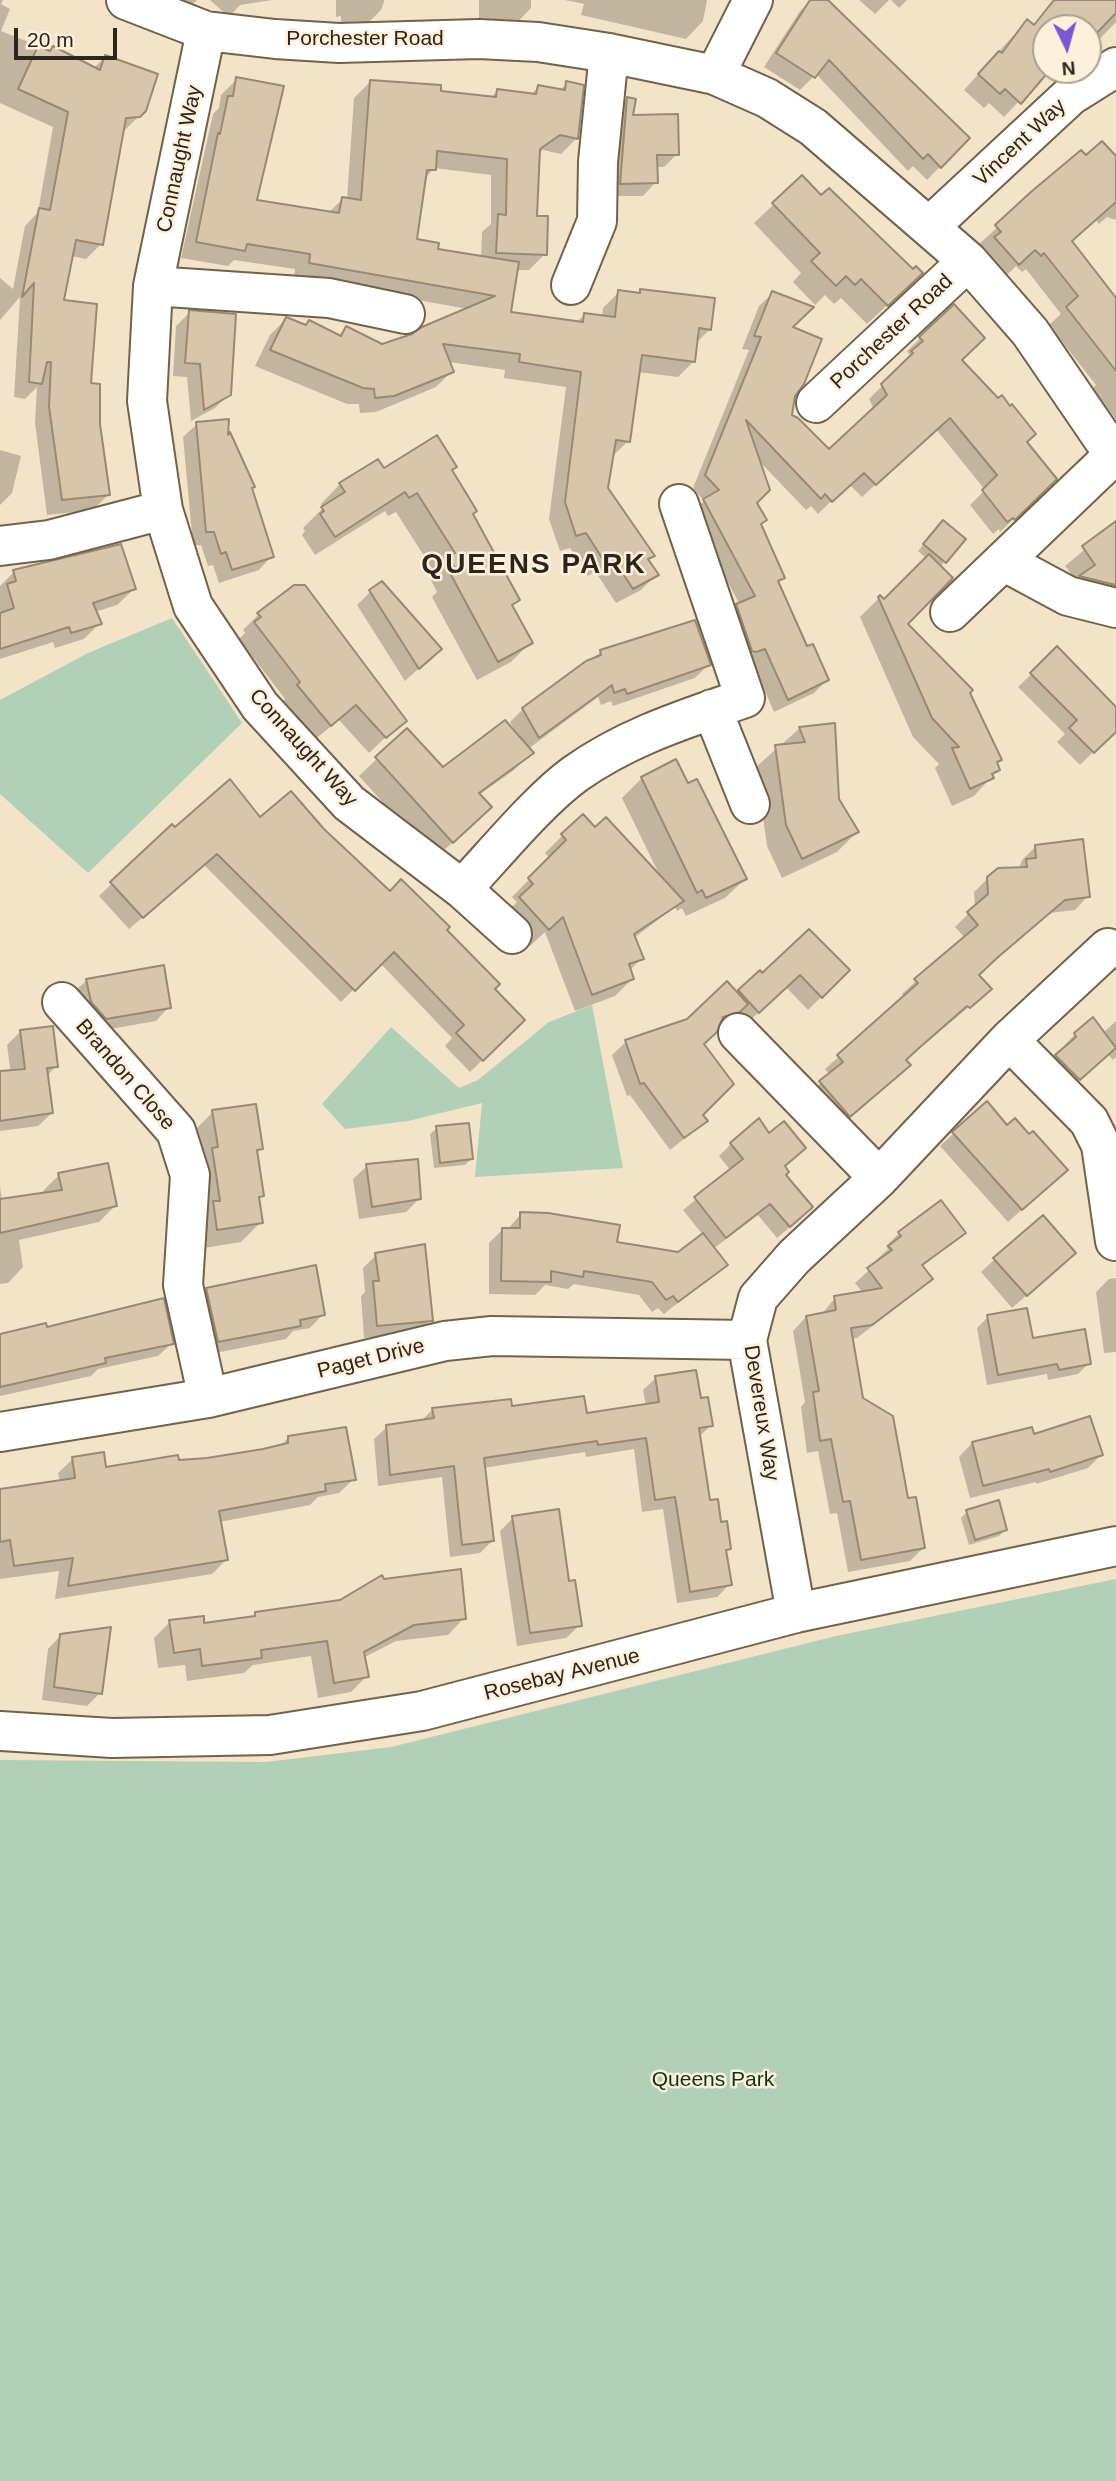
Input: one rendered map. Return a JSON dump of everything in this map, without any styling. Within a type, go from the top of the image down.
[{"type":"street","name":"Porchester Road","points":[[126,0],[206,31],[339,43],[479,38],[538,42],[609,52],[715,75],[766,98],[814,127],[968,261],[1030,332],[1114,454],[950,612]]},
{"type":"street","points":[[715,75],[753,0]]},
{"type":"street","name":"Connaught Way","points":[[206,31],[153,286],[147,401],[163,510],[193,606],[260,706],[349,803],[462,888],[512,934]]},
{"type":"street","points":[[571,285],[597,221],[598,162],[609,52]]},
{"type":"street","name":"Vincent Way","points":[[930,226],[1070,96],[1116,66]]},
{"type":"street","name":"Porchester Road","points":[[816,403],[968,261]]},
{"type":"street","points":[[153,286],[329,298],[405,314]]},
{"type":"street","points":[[462,888],[573,776],[615,748],[656,729],[745,698],[679,504]]},
{"type":"street","points":[[0,546],[49,540],[163,510]]},
{"type":"street","points":[[1003,561],[1068,596],[1116,608]]},
{"type":"street","points":[[712,709],[750,804]]},
{"type":"street","name":"Devereux Way","points":[[796,1613],[747,1340],[758,1298],[794,1257],[879,1178],[1009,1040],[1108,948]]},
{"type":"street","name":"Brandon Close","points":[[62,1003],[176,1131],[190,1175],[183,1285],[208,1398]]},
{"type":"street","points":[[738,1033],[879,1178]]},
{"type":"street","points":[[1009,1040],[1089,1121],[1101,1145],[1115,1241]]},
{"type":"street","name":"Paget Drive","points":[[0,1432],[208,1398],[445,1341],[492,1336],[747,1340]]},
{"type":"street","name":"Rosebay Avenue","points":[[0,1731],[112,1738],[270,1735],[422,1711],[796,1613],[1116,1546]]},
{"type":"green space","points":[[172,618],[242,723],[88,873],[0,794],[0,700],[88,653]]},
{"type":"green space","points":[[592,1005],[623,1168],[475,1177],[482,1103],[408,1121],[345,1129],[322,1104],[391,1027],[459,1088],[478,1080],[549,1022]]},
{"type":"green space","name":"Queens Park","points":[[1116,1579],[1116,2481],[0,2481],[0,1760],[266,1762],[391,1747],[836,1636]]},
{"type":"building","points":[[810,0],[828,0],[970,138],[941,168],[928,154],[923,159],[829,60],[815,78],[776,53]]},
{"type":"building","points":[[1054,0],[1116,0],[1116,13],[1102,28],[1102,14],[1043,14]]},
{"type":"building","points":[[1027,19],[1032,23],[1032,84],[1038,84],[1021,104],[1005,89],[1000,94],[978,74],[999,51],[1002,53]]},
{"type":"building","points":[[38,46],[50,51],[53,46],[100,70],[105,55],[158,74],[146,111],[140,117],[126,118],[103,245],[76,240],[64,300],[97,304],[91,383],[100,384],[100,424],[110,495],[62,500],[49,407],[51,362],[47,362],[42,384],[29,382],[34,283],[22,297],[39,208],[50,210],[68,112],[18,89]]},
{"type":"building","points":[[236,77],[284,86],[257,200],[339,213],[342,197],[361,200],[370,80],[441,85],[441,91],[496,97],[497,89],[536,94],[538,85],[565,90],[566,81],[584,85],[578,139],[560,135],[540,149],[537,216],[548,216],[547,255],[496,253],[498,214],[506,215],[507,159],[437,151],[436,170],[427,170],[417,239],[439,243],[438,249],[519,262],[511,312],[583,322],[584,313],[615,317],[618,290],[640,293],[640,289],[715,298],[711,330],[699,328],[695,362],[642,355],[630,442],[616,440],[608,488],[655,556],[648,559],[659,575],[633,589],[612,557],[604,561],[586,533],[576,536],[565,502],[581,372],[519,362],[520,354],[443,344],[454,372],[394,396],[375,398],[374,389],[363,388],[270,350],[286,317],[306,325],[309,320],[341,336],[346,326],[382,344],[412,334],[422,327],[495,296],[309,263],[310,254],[247,244],[245,251],[196,242],[218,133],[220,134],[228,96],[233,96]]},
{"type":"building","points":[[627,97],[636,99],[633,115],[678,114],[679,155],[657,155],[658,183],[620,184]]},
{"type":"building","points":[[1102,141],[1116,156],[1116,202],[1072,241],[1116,298],[1116,371],[1066,307],[1078,296],[1044,253],[1041,256],[1035,250],[1019,265],[994,237],[1001,232],[995,225],[1032,191],[1081,150],[1086,155]]},
{"type":"building","points":[[802,175],[821,195],[829,188],[913,269],[916,266],[923,273],[888,306],[861,279],[855,285],[846,276],[836,286],[811,261],[820,253],[772,203]]},
{"type":"building","points":[[772,291],[814,307],[793,327],[822,339],[804,384],[795,396],[792,415],[829,449],[887,395],[881,384],[923,341],[919,337],[954,304],[985,338],[962,360],[998,398],[1002,395],[1010,406],[1012,404],[1036,434],[1027,442],[1057,479],[1015,520],[1013,518],[1007,522],[982,490],[997,475],[950,418],[876,485],[864,473],[832,502],[825,494],[821,499],[746,420],[770,490],[757,503],[767,520],[761,524],[785,578],[778,581],[807,646],[813,644],[829,680],[788,700],[765,649],[752,651],[736,604],[755,596],[703,499],[719,490],[705,475],[761,337],[754,336]]},
{"type":"building","points":[[189,310],[236,314],[231,395],[204,410],[200,364],[185,363]]},
{"type":"building","points":[[229,419],[228,435],[230,432],[255,487],[252,488],[274,557],[232,570],[226,552],[221,554],[214,532],[206,532],[196,422]]},
{"type":"building","points":[[437,435],[457,467],[452,470],[477,511],[473,514],[520,600],[512,605],[533,643],[498,662],[451,575],[457,573],[449,557],[455,553],[417,493],[409,498],[405,492],[335,537],[320,514],[324,511],[321,507],[345,492],[339,483],[378,459],[384,468]]},
{"type":"building","points":[[943,520],[966,539],[946,563],[923,544]]},
{"type":"building","points":[[1116,521],[1116,585],[1079,576],[1095,565],[1082,546]]},
{"type":"building","points":[[121,544],[136,589],[93,603],[102,624],[71,633],[69,627],[0,649],[0,613],[14,608],[7,584],[16,581],[13,570]]},
{"type":"building","points":[[929,554],[953,578],[908,624],[973,690],[970,693],[1002,760],[997,762],[1000,770],[992,774],[994,778],[970,789],[952,748],[959,747],[932,718],[878,597],[880,595],[884,599]]},
{"type":"building","points":[[382,581],[442,649],[419,669],[369,590]]},
{"type":"building","points":[[294,585],[305,585],[407,721],[386,738],[356,705],[331,726],[297,685],[300,682],[254,622],[261,617],[257,613]]},
{"type":"building","points":[[695,620],[711,665],[627,694],[625,689],[614,693],[612,685],[539,738],[522,708],[586,661],[601,655],[600,650]]},
{"type":"building","points":[[1057,646],[1116,707],[1116,732],[1094,753],[1069,728],[1077,720],[1030,673]]},
{"type":"building","points":[[505,720],[534,753],[479,793],[492,807],[453,843],[375,757],[407,728],[443,767]]},
{"type":"building","points":[[835,723],[839,799],[859,832],[802,859],[786,825],[775,745],[805,742],[799,727]]},
{"type":"building","points":[[676,759],[688,783],[697,779],[747,879],[706,898],[702,890],[697,893],[641,777]]},
{"type":"building","points":[[230,779],[260,817],[291,791],[324,829],[390,891],[401,879],[450,927],[447,930],[500,984],[495,989],[525,1020],[483,1061],[456,1033],[464,1025],[394,952],[355,991],[217,854],[143,918],[110,882],[172,824],[175,827]]},
{"type":"building","points":[[583,814],[595,827],[606,817],[684,901],[634,934],[644,959],[629,964],[634,979],[592,995],[563,917],[549,930],[519,897],[533,884],[528,878],[566,840],[561,834]]},
{"type":"building","points":[[1083,839],[1090,897],[1065,900],[997,958],[979,975],[992,989],[970,1008],[967,1006],[919,1048],[906,1060],[911,1065],[850,1117],[819,1081],[843,1062],[837,1055],[918,983],[914,979],[978,925],[967,912],[988,894],[987,877],[998,868],[1027,867],[1026,859],[1036,858],[1035,845]]},
{"type":"building","points":[[809,929],[850,970],[822,998],[800,975],[759,1013],[738,990],[760,970],[762,973]]},
{"type":"building","points":[[164,965],[171,1008],[106,1019],[91,1002],[86,979]]},
{"type":"building","points":[[727,981],[748,1004],[740,1012],[723,1017],[717,1032],[704,1044],[734,1084],[703,1115],[708,1121],[684,1138],[644,1083],[640,1084],[625,1040],[687,1019]]},
{"type":"building","points":[[1093,1017],[1116,1048],[1080,1080],[1055,1055],[1076,1037],[1074,1033]]},
{"type":"building","points":[[53,1026],[58,1067],[47,1068],[53,1113],[0,1121],[0,1071],[25,1069],[20,1030]]},
{"type":"building","points":[[987,1101],[1007,1125],[1015,1118],[1029,1134],[1033,1131],[1068,1170],[1022,1210],[952,1132]]},
{"type":"building","points":[[256,1104],[263,1149],[257,1150],[264,1196],[259,1197],[263,1223],[217,1230],[213,1201],[220,1201],[212,1148],[218,1147],[212,1110]]},
{"type":"building","points":[[759,1118],[769,1133],[784,1121],[806,1148],[785,1166],[789,1172],[786,1175],[813,1207],[790,1227],[770,1204],[726,1238],[694,1197],[743,1159],[730,1143]]},
{"type":"building","points":[[469,1123],[473,1159],[440,1163],[436,1126]]},
{"type":"building","points":[[418,1159],[421,1199],[372,1207],[366,1164]]},
{"type":"building","points":[[108,1163],[117,1206],[0,1233],[0,1199],[62,1190],[58,1173]]},
{"type":"building","points":[[941,1200],[966,1233],[922,1265],[933,1279],[872,1325],[851,1328],[863,1398],[893,1416],[908,1498],[916,1497],[925,1548],[861,1560],[850,1501],[843,1502],[831,1439],[820,1441],[813,1392],[819,1391],[806,1316],[836,1310],[834,1296],[882,1288],[867,1268],[892,1250],[888,1246],[901,1236],[898,1232]]},
{"type":"building","points":[[520,1212],[548,1213],[620,1225],[617,1242],[678,1252],[703,1233],[728,1265],[678,1302],[673,1296],[666,1300],[652,1282],[584,1271],[583,1277],[551,1271],[551,1282],[501,1281],[502,1228],[520,1228]]},
{"type":"building","points":[[1043,1215],[1076,1253],[1027,1296],[993,1258]]},
{"type":"building","points":[[425,1244],[433,1321],[377,1326],[373,1281],[379,1281],[375,1253]]},
{"type":"building","points":[[316,1265],[325,1315],[300,1320],[301,1326],[218,1342],[206,1288]]},
{"type":"building","points":[[164,1298],[174,1344],[105,1358],[106,1363],[0,1387],[0,1334],[46,1323],[47,1327]]},
{"type":"building","points":[[1027,1308],[1033,1338],[1085,1329],[1091,1364],[1059,1370],[1057,1364],[998,1375],[987,1315]]},
{"type":"building","points":[[696,1370],[701,1398],[708,1397],[713,1426],[699,1428],[710,1500],[718,1499],[721,1522],[727,1521],[731,1549],[726,1550],[732,1585],[690,1592],[675,1497],[655,1500],[646,1438],[598,1445],[597,1441],[484,1458],[494,1541],[462,1545],[454,1466],[390,1475],[386,1425],[434,1418],[432,1408],[511,1399],[512,1406],[584,1396],[587,1413],[659,1402],[655,1376]]},
{"type":"building","points":[[1090,1416],[1103,1455],[1050,1472],[1049,1469],[983,1486],[972,1442],[1032,1427],[1034,1434]]},
{"type":"building","points":[[346,1427],[356,1480],[325,1484],[326,1491],[219,1511],[228,1560],[68,1586],[73,1558],[14,1566],[10,1540],[0,1542],[0,1489],[75,1478],[72,1457],[104,1452],[106,1467],[178,1455],[179,1460],[207,1458],[288,1443],[288,1436]]},
{"type":"building","points":[[999,1500],[1007,1530],[975,1540],[966,1510]]},
{"type":"building","points":[[559,1509],[569,1581],[575,1580],[582,1626],[530,1633],[512,1516]]},
{"type":"building","points":[[461,1569],[466,1619],[414,1625],[364,1652],[369,1677],[334,1683],[327,1641],[261,1650],[262,1658],[202,1666],[200,1649],[174,1653],[169,1620],[204,1616],[204,1623],[255,1616],[255,1612],[340,1600],[382,1575],[384,1579]]},
{"type":"building","points":[[111,1627],[102,1694],[54,1687],[60,1634]]},
{"type":"district","name":"QUEENS PARK","points":[[534,565]]}]
